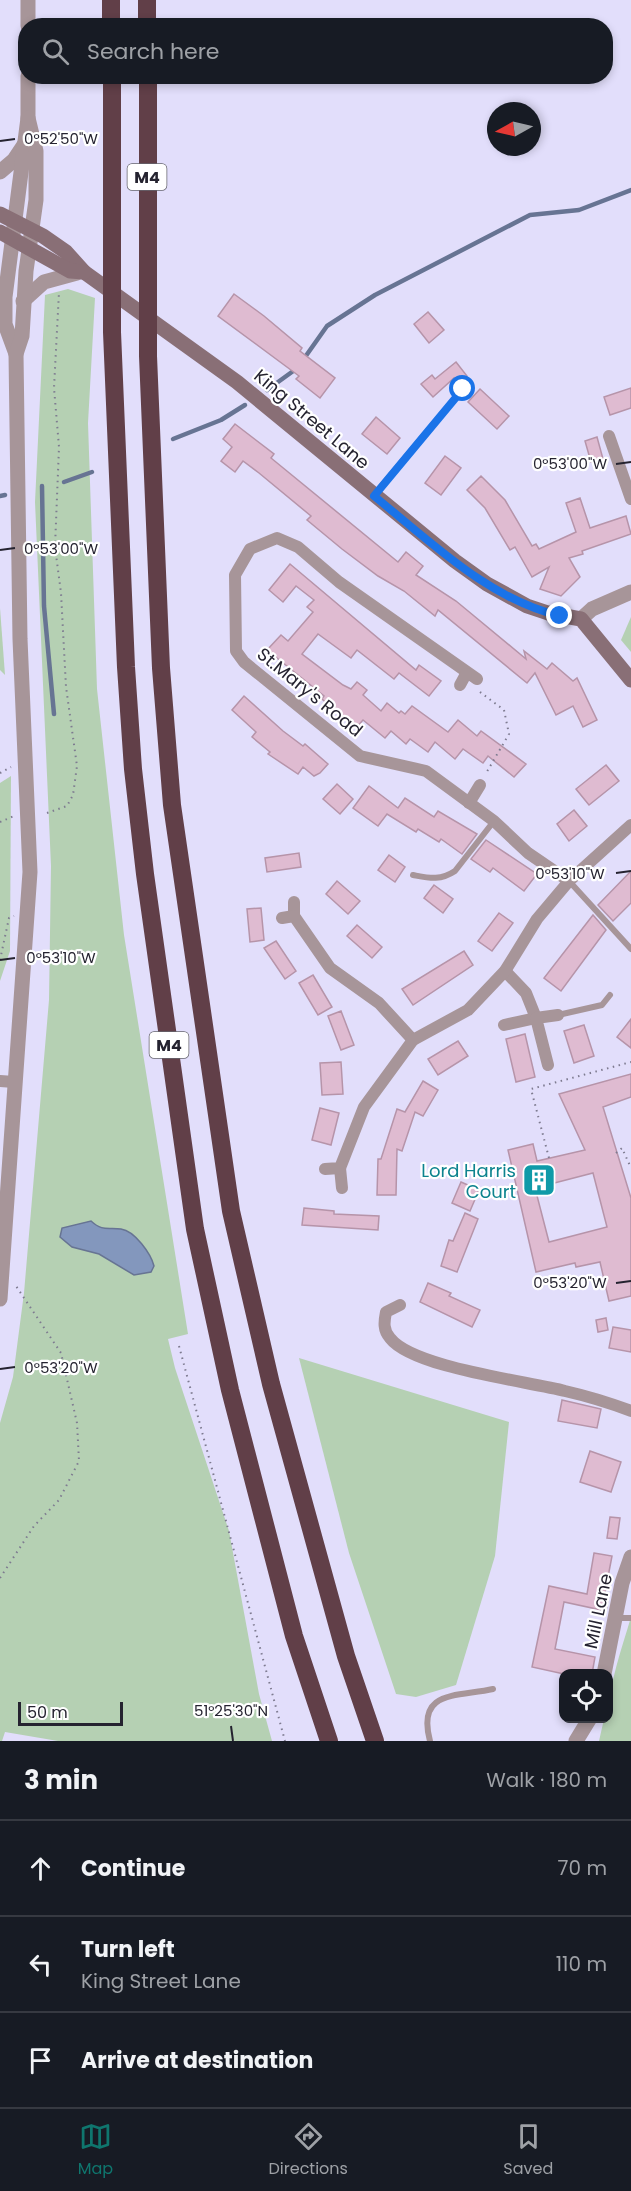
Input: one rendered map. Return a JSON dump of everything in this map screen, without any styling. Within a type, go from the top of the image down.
[{"type":"highway","points":[[111,0],[111,18]]},
{"type":"highway","points":[[147,0],[147,18]]},
{"type":"highway","name":"M4","points":[[112,84],[112,332],[133,769],[195,1229],[230,1390],[253,1481],[294,1636],[329,1741]]},
{"type":"highway","name":"M4","points":[[147,84],[148,356],[161,668],[172,805],[231,1211],[271,1384],[346,1656],[375,1741]]},
{"type":"main road","name":"King Street Lane","points":[[0,214],[32,230],[66,252],[80,273],[237,382],[374,496],[487,584],[527,606],[581,620]]},
{"type":"main road","name":"King Street Lane","points":[[6,236],[70,272],[80,273]]},
{"type":"main road","points":[[581,620],[631,680]]},
{"type":"street","points":[[28,0],[28,18]]},
{"type":"street","points":[[16,354],[5,324],[6,236],[16,223],[28,118],[28,84]]},
{"type":"street","points":[[0,1299],[7,1081],[27,918],[30,839],[20,639],[16,354],[22,336],[28,248],[37,180],[36,151],[28,118]]},
{"type":"street","points":[[0,172],[14,160],[24,144]]},
{"type":"street","points":[[23,301],[44,282],[80,273]]},
{"type":"street","points":[[609,436],[631,499]]},
{"type":"street","name":"St.Mary's Road","points":[[468,679],[339,582],[297,547],[277,538],[250,549],[235,575],[236,651],[244,662],[360,756],[426,771],[494,821],[528,853],[569,881]]},
{"type":"street","points":[[581,620],[592,609],[631,592]]},
{"type":"street","points":[[469,803],[480,785]]},
{"type":"street","points":[[342,1188],[339,1167],[364,1107],[413,1040],[468,1010],[505,971],[537,919],[569,881],[631,825]]},
{"type":"street","points":[[294,902],[288,917],[330,968],[379,1003],[413,1040]]},
{"type":"street","points":[[505,971],[526,993],[536,1018],[549,1065]]},
{"type":"street","points":[[504,1025],[558,1015]]},
{"type":"street","points":[[325,1169],[339,1167]]},
{"type":"street","points":[[400,1305],[386,1312],[383,1326],[390,1339],[405,1350],[434,1362],[565,1391],[631,1411]]},
{"type":"street","name":"Mill Lane","points":[[606,1669],[623,1618],[622,1583],[631,1557]]},
{"type":"street","points":[[576,1741],[587,1723]]},
{"type":"lane","points":[[374,496],[463,389]]},
{"type":"lane","points":[[413,875],[435,879],[455,871],[494,821]]},
{"type":"lane","points":[[569,881],[631,949]]},
{"type":"lane","points":[[558,1015],[599,1006],[610,995]]},
{"type":"lane","points":[[430,1741],[426,1727],[430,1709],[439,1698],[450,1694],[464,1695],[494,1689]]},
{"type":"path","points":[[47,813],[67,806],[72,795],[77,765],[66,687],[61,593],[55,547],[59,447],[54,388],[58,286]]},
{"type":"path","points":[[468,679],[469,684],[504,710],[509,734],[480,785]]},
{"type":"path","points":[[0,773],[14,766]]},
{"type":"path","points":[[0,822],[16,815]]},
{"type":"path","points":[[0,960],[9,918],[14,916]]},
{"type":"path","points":[[549,1158],[531,1089],[631,1062]]},
{"type":"path","points":[[615,1153],[622,1148],[631,1168]]},
{"type":"path","points":[[0,1578],[34,1526],[59,1500],[79,1461],[77,1423],[61,1353],[15,1283]]},
{"type":"path","points":[[179,1346],[285,1741]]},
{"type":"green space","points":[[68,289],[95,298],[88,423],[97,689],[124,935],[188,1334],[168,1339],[175,1368],[229,1531],[259,1694],[272,1741],[58,1741],[5,1732],[0,1741],[0,1423],[13,1377],[24,1293],[49,1000],[51,866],[35,502],[45,295]]},
{"type":"green space","points":[[0,608],[5,675],[0,670]]},
{"type":"green space","points":[[631,617],[631,652],[621,640]]},
{"type":"green space","points":[[11,776],[10,951],[0,981],[0,783]]},
{"type":"green space","points":[[299,1358],[509,1422],[495,1556],[456,1685],[416,1697],[396,1694],[349,1553]]},
{"type":"green space","points":[[631,1617],[631,1741],[599,1741],[603,1723],[613,1723],[613,1680]]},
{"type":"water","points":[[91,1221],[102,1228],[121,1229],[132,1234],[150,1255],[154,1266],[151,1272],[134,1275],[99,1254],[72,1247],[60,1237],[62,1228]]},
{"type":"building","points":[[234,294],[264,316],[302,348],[300,351],[335,378],[320,398],[296,379],[299,376],[218,316]]},
{"type":"building","points":[[428,312],[444,330],[429,343],[414,324]]},
{"type":"building","points":[[456,362],[467,376],[457,383],[454,378],[433,397],[421,384],[432,375],[435,379]]},
{"type":"building","points":[[631,388],[631,408],[610,415],[604,397]]},
{"type":"building","points":[[480,389],[509,416],[497,429],[468,402]]},
{"type":"building","points":[[376,417],[400,438],[387,454],[362,434]]},
{"type":"building","points":[[235,424],[274,454],[271,458],[398,562],[406,552],[423,566],[416,575],[456,601],[526,659],[524,651],[547,669],[552,663],[573,681],[577,678],[597,720],[583,727],[573,706],[556,715],[535,673],[527,683],[438,610],[435,616],[404,591],[378,576],[342,549],[307,520],[311,516],[243,461],[235,472],[221,461],[232,447],[223,439]]},
{"type":"building","points":[[597,437],[603,459],[591,462],[585,441]]},
{"type":"building","points":[[445,456],[461,468],[441,495],[425,483]]},
{"type":"building","points":[[481,476],[505,500],[532,546],[536,544],[539,549],[576,532],[566,503],[580,498],[590,528],[626,516],[631,534],[582,551],[583,554],[569,558],[580,577],[561,596],[540,589],[549,567],[532,577],[515,547],[510,550],[485,508],[467,490]]},
{"type":"building","points":[[290,564],[416,670],[419,665],[441,681],[429,696],[399,673],[394,679],[357,650],[351,658],[318,634],[302,654],[343,685],[351,689],[357,682],[367,690],[363,695],[381,711],[387,703],[399,713],[401,711],[405,714],[412,706],[448,732],[458,720],[477,736],[481,731],[526,764],[514,777],[488,756],[483,763],[463,749],[455,759],[435,742],[428,752],[410,739],[406,744],[391,731],[385,738],[363,720],[356,728],[322,699],[324,696],[267,650],[281,635],[288,641],[313,612],[307,607],[314,600],[296,586],[283,602],[269,590]]},
{"type":"building","points":[[244,696],[283,731],[303,746],[305,744],[328,764],[320,773],[314,776],[303,767],[298,774],[268,754],[270,752],[252,737],[256,732],[232,710]]},
{"type":"building","points":[[606,765],[619,781],[589,805],[576,789]]},
{"type":"building","points":[[337,784],[353,799],[340,814],[323,799]]},
{"type":"building","points":[[369,786],[398,808],[405,798],[434,817],[438,811],[477,834],[462,854],[441,839],[439,842],[418,829],[416,832],[387,814],[378,826],[353,808]]},
{"type":"building","points":[[574,810],[587,826],[569,841],[557,824]]},
{"type":"building","points":[[486,840],[537,874],[524,891],[493,868],[490,872],[471,859]]},
{"type":"building","points":[[299,853],[301,867],[267,872],[265,858]]},
{"type":"building","points":[[389,855],[405,867],[395,882],[378,870]]},
{"type":"building","points":[[631,871],[631,903],[613,921],[598,905]]},
{"type":"building","points":[[337,881],[360,901],[348,914],[326,894]]},
{"type":"building","points":[[434,885],[453,899],[443,913],[424,898]]},
{"type":"building","points":[[261,908],[264,940],[250,942],[247,909]]},
{"type":"building","points":[[499,913],[513,923],[492,951],[478,941]]},
{"type":"building","points":[[593,915],[606,930],[561,991],[544,978]]},
{"type":"building","points":[[357,925],[382,947],[372,958],[347,936]]},
{"type":"building","points":[[276,941],[296,971],[285,979],[264,948]]},
{"type":"building","points":[[464,951],[473,965],[413,1005],[402,989]]},
{"type":"building","points":[[313,975],[332,1007],[318,1015],[299,983]]},
{"type":"building","points":[[341,1011],[354,1045],[341,1050],[328,1016]]},
{"type":"building","points":[[631,1019],[631,1048],[617,1037]]},
{"type":"building","points":[[584,1025],[594,1056],[574,1063],[564,1031]]},
{"type":"building","points":[[525,1034],[535,1077],[516,1082],[506,1039]]},
{"type":"building","points":[[458,1041],[468,1056],[438,1075],[428,1059]]},
{"type":"building","points":[[341,1062],[343,1094],[322,1095],[320,1063]]},
{"type":"building","name":"Lord Harris Court","points":[[631,1074],[631,1097],[603,1107],[631,1198],[631,1296],[609,1301],[600,1262],[576,1267],[575,1263],[536,1272],[508,1150],[533,1144],[537,1161],[585,1150],[559,1094]],"holes":[[[593,1173],[607,1227],[549,1242],[535,1188]]]},
{"type":"building","points":[[423,1081],[438,1090],[423,1116],[415,1112],[402,1151],[397,1149],[396,1195],[377,1195],[378,1159],[381,1159],[397,1109],[405,1112]]},
{"type":"building","points":[[320,1108],[339,1113],[331,1145],[312,1140]]},
{"type":"building","points":[[461,1182],[479,1190],[470,1211],[452,1203]]},
{"type":"building","points":[[304,1208],[334,1211],[334,1214],[379,1216],[378,1230],[302,1225]]},
{"type":"building","points":[[465,1213],[478,1219],[457,1272],[441,1266],[449,1240],[453,1241]]},
{"type":"building","points":[[428,1283],[451,1293],[449,1296],[480,1310],[472,1327],[420,1302]]},
{"type":"building","points":[[606,1318],[608,1330],[598,1332],[596,1320]]},
{"type":"building","points":[[613,1327],[631,1330],[631,1352],[609,1348]]},
{"type":"building","points":[[562,1400],[601,1409],[597,1428],[558,1421]]},
{"type":"building","points":[[590,1451],[621,1462],[611,1492],[580,1482]]},
{"type":"building","points":[[610,1517],[620,1518],[617,1539],[607,1538]]},
{"type":"building","points":[[594,1553],[612,1556],[604,1598],[608,1599],[606,1611],[564,1602],[555,1649],[595,1657],[593,1669],[559,1669],[559,1673],[532,1667],[549,1586],[587,1594]]},
{"type":"waterway","points":[[303,360],[327,326],[375,295],[530,215],[579,210],[631,190]]},
{"type":"waterway","points":[[267,390],[296,369]]},
{"type":"waterway","points":[[173,439],[221,420],[245,405]]},
{"type":"waterway","points":[[64,482],[92,472]]},
{"type":"waterway","points":[[42,486],[44,606],[54,714]]},
{"type":"waterway","points":[[0,496],[5,495]]},
{"type":"place","name":"Lord Harris Court","points":[[539,1180]]},
{"type":"route","points":[[463,389],[374,496],[487,584],[527,606],[560,616]]}]
